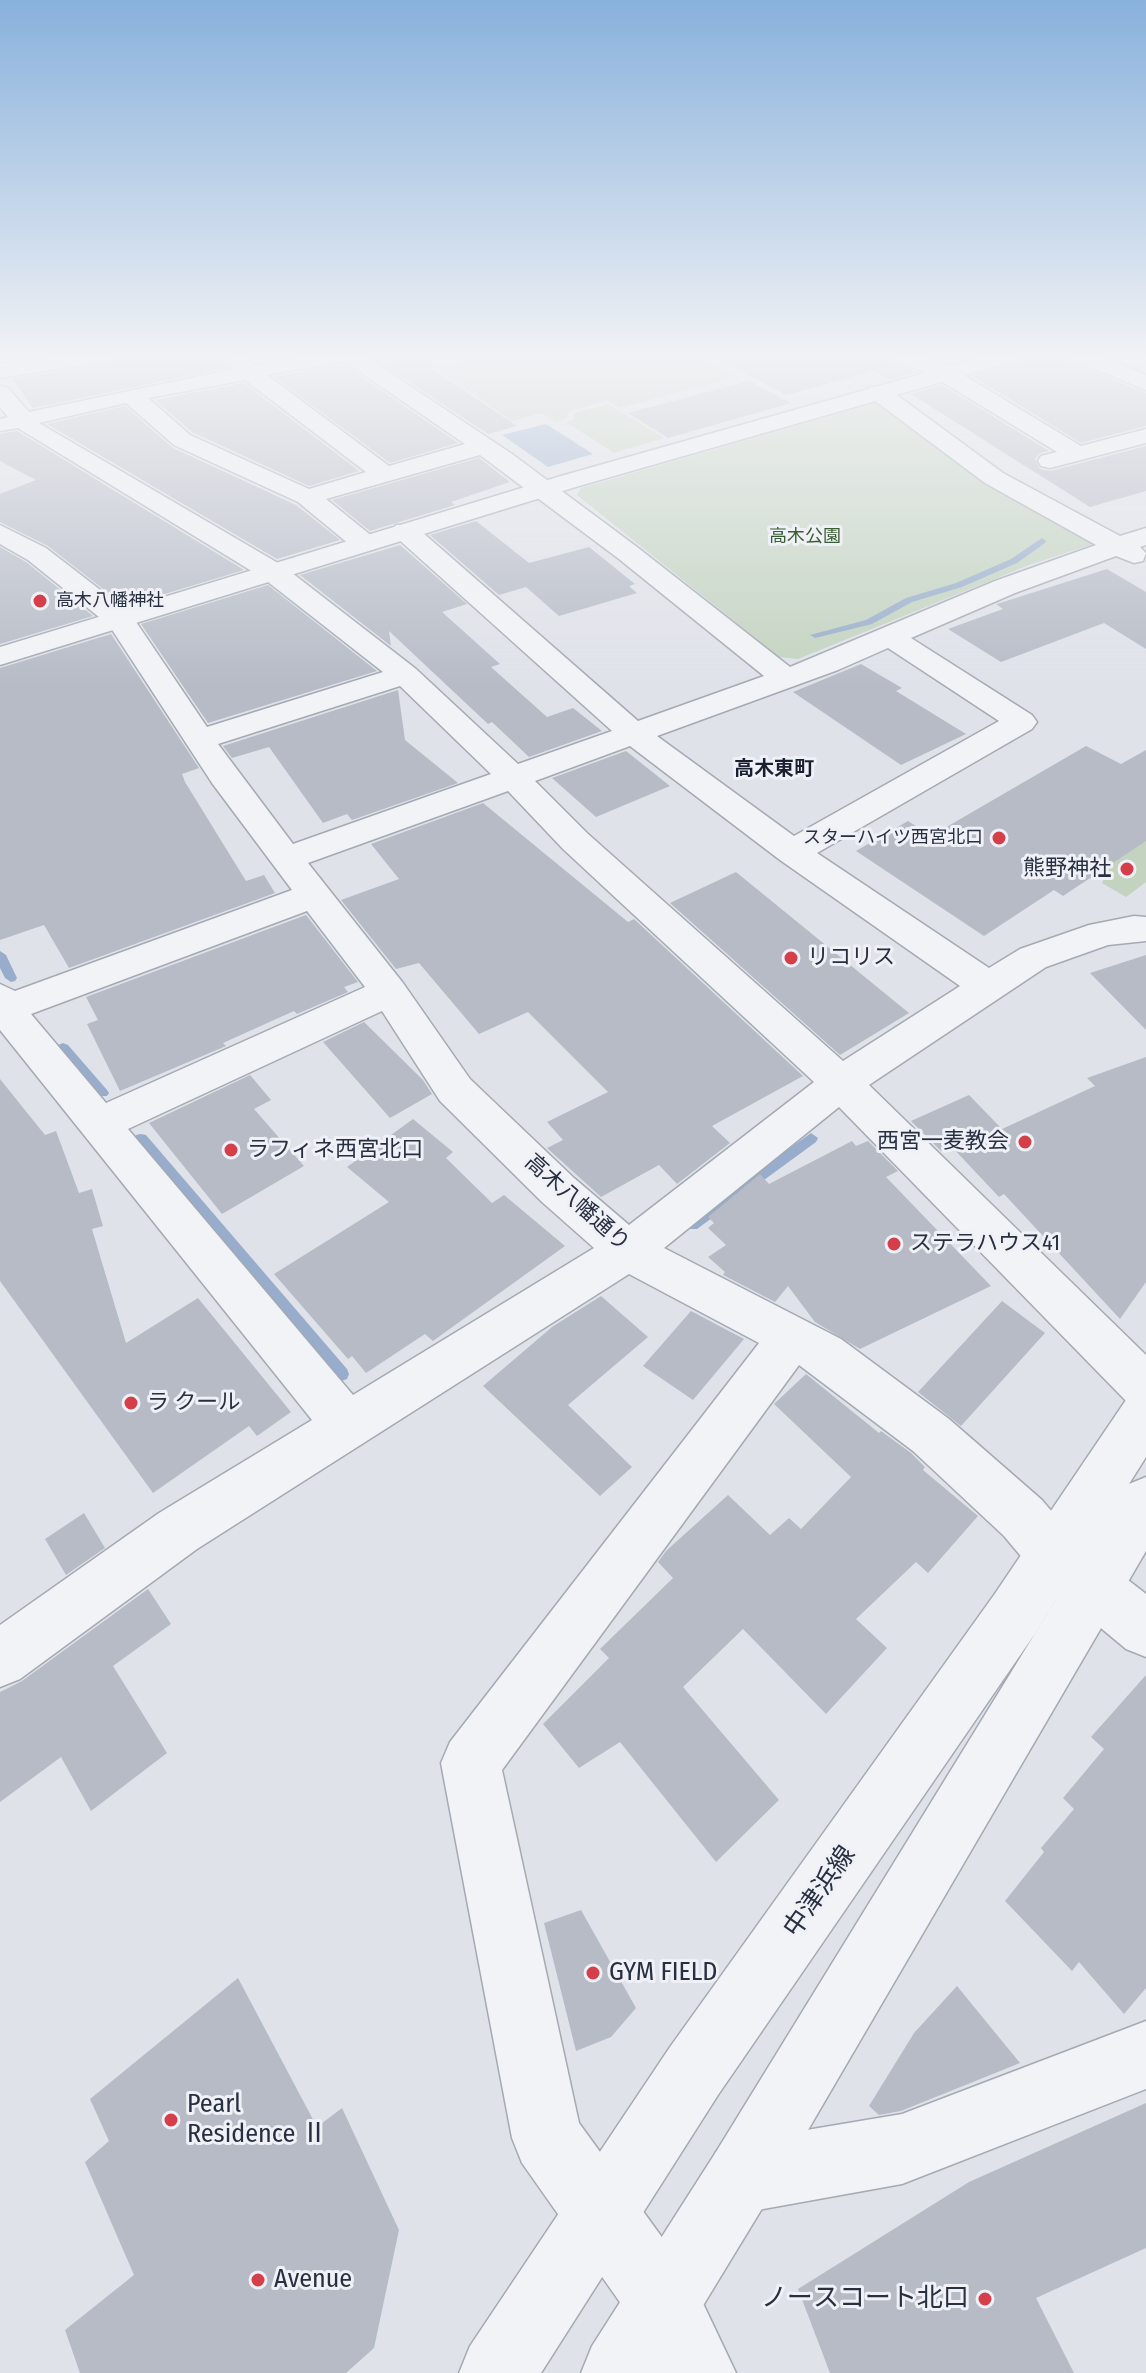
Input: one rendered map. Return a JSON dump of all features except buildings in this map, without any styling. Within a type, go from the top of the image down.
[{"type":"street","points":[[94,465],[273,572],[405,675],[513,777],[575,841],[841,1083],[1146,1388]]},
{"type":"street","points":[[236,465],[307,497],[364,543]]},
{"type":"street","points":[[372,465],[384,474]]},
{"type":"street","points":[[307,497],[417,465]]},
{"type":"street","points":[[510,465],[786,679]]},
{"type":"street","points":[[0,656],[627,465]]},
{"type":"street","points":[[976,465],[994,478],[1146,562]]},
{"type":"street","points":[[994,478],[1037,465]]},
{"type":"street","points":[[405,531],[633,733],[792,852],[988,986]]},
{"type":"street","name":"高木八幡通り","points":[[0,533],[37,554],[120,619],[198,740],[389,992],[455,1090],[558,1190],[628,1251],[824,1354],[931,1435],[1023,1518],[1073,1571],[1146,1629]]},
{"type":"street","points":[[286,859],[786,679],[1005,587],[1146,536]]},
{"type":"street","points":[[792,852],[1021,722],[890,637]]},
{"type":"street","points":[[198,740],[405,675]]},
{"type":"street","points":[[314,895],[2,1006],[346,1425]]},
{"type":"street","points":[[0,1659],[178,1531],[628,1251],[841,1083],[988,986],[1033,958],[1102,934],[1146,929]]},
{"type":"street","points":[[100,1124],[389,992]]},
{"type":"street","points":[[698,2373],[664,2302],[547,2138],[471,1763],[793,1336]]},
{"type":"street","name":"中津浜線","points":[[619,2373],[741,2177],[1073,1571],[1146,1413]]},
{"type":"street","name":"中津浜線","points":[[497,2373],[694,2071],[1073,1571],[1146,1502]]},
{"type":"street","points":[[741,2177],[902,2149],[1146,2055]]},
{"type":"green space","name":"高木公園","points":[[661,465],[980,465],[1092,539],[1093,544],[1029,565],[798,659],[779,657],[577,495],[581,488]]},
{"type":"green space","points":[[1146,789],[1146,882],[1126,897],[1102,883]]},
{"type":"waterway","points":[[815,635],[869,622],[909,600],[959,585],[1014,561],[1042,541]]},
{"type":"waterway","points":[[0,955],[11,978]]},
{"type":"waterway","points":[[63,1048],[102,1093]]},
{"type":"waterway","points":[[692,1225],[811,1138]]},
{"type":"waterway","points":[[141,1139],[341,1374]]},
{"type":"place","name":"高木八幡神社","points":[[40,601]]},
{"type":"place","name":"スターハイツ西宮北口","points":[[999,838]]},
{"type":"place","name":"熊野神社","points":[[1127,869]]},
{"type":"place","name":"リコリス","points":[[791,958]]},
{"type":"place","name":"西宮一麦教会","points":[[1025,1142]]},
{"type":"place","name":"ラフィネ西宮北口","points":[[231,1150]]},
{"type":"place","name":"ステラハウス41","points":[[894,1244]]},
{"type":"place","name":"ラ クール","points":[[131,1403]]},
{"type":"place","name":"GYM FIELD","points":[[593,1973]]},
{"type":"place","name":"Pearl Residence Ⅱ","points":[[171,2120]]},
{"type":"place","name":"Avenue","points":[[258,2280]]},
{"type":"place","name":"ノースコート北口","points":[[985,2299]]},
{"type":"district","name":"高木東町","points":[[774,769]]}]
